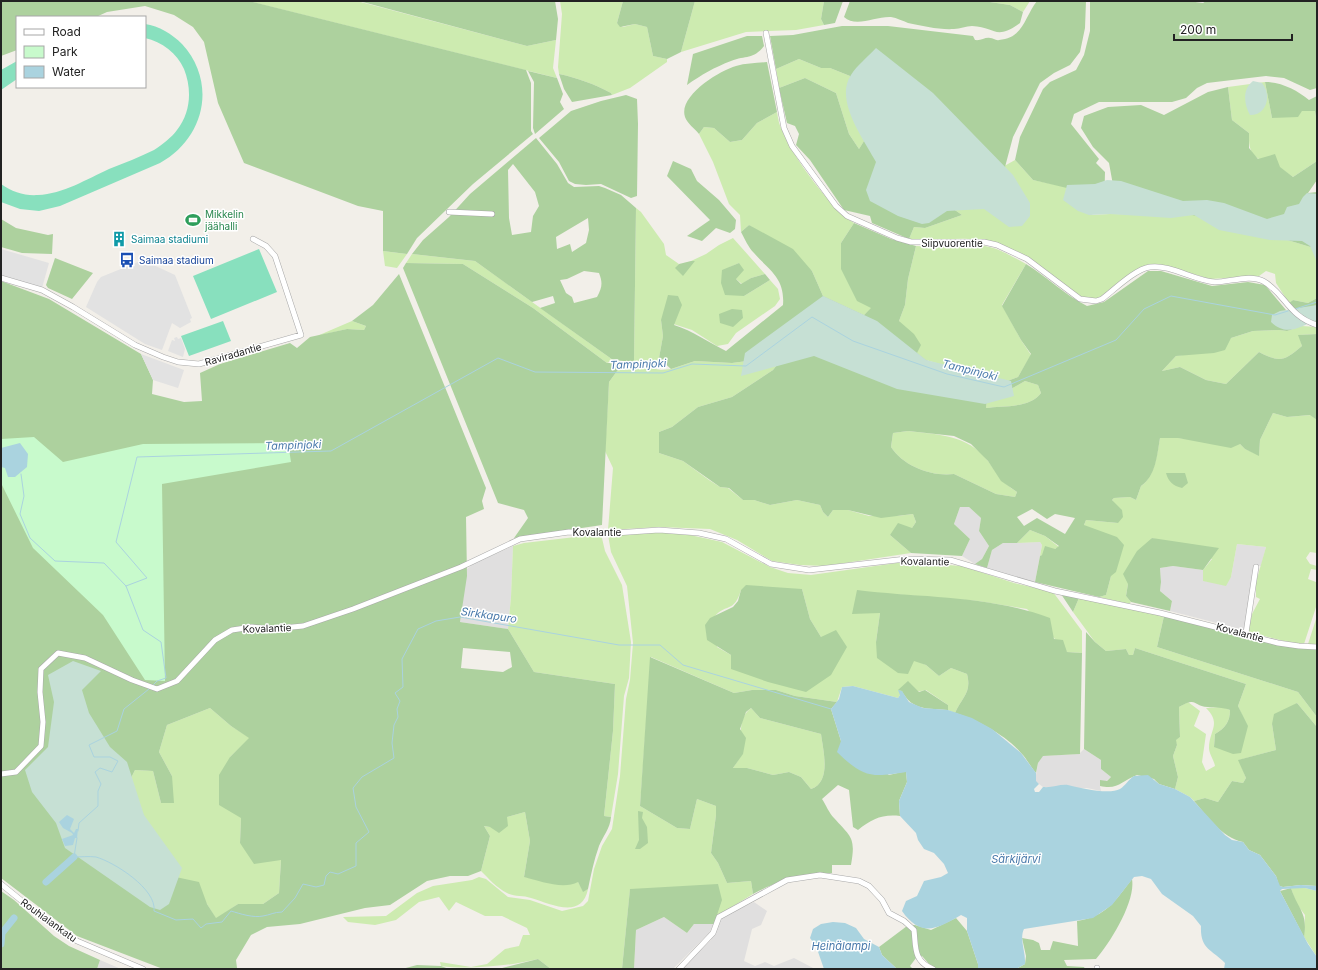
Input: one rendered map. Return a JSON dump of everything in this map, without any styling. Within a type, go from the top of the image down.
[{"type":"street","name":"Siipvuorentie","points":[[766,33],[784,128],[792,146],[836,206],[856,222],[896,238],[911,242],[984,242],[997,245],[1027,258],[1040,267],[1065,289],[1080,299],[1086,301],[1096,301],[1102,299],[1135,274],[1150,267],[1174,270],[1202,280],[1215,282],[1257,278],[1265,282],[1300,318],[1317,325]]},
{"type":"street","points":[[449,212],[492,214]]},
{"type":"street","name":"Raviradantie","points":[[1,278],[42,290],[144,350],[178,362],[199,364],[301,335],[275,256],[266,246],[253,239]]},
{"type":"street","name":"Kovalantie","points":[[1,774],[16,772],[41,746],[43,722],[40,692],[41,669],[58,653],[86,658],[157,689],[177,681],[215,640],[232,630],[252,627],[272,629],[303,626],[353,609],[461,567],[520,539],[569,532],[615,533],[659,530],[699,533],[726,540],[771,564],[809,570],[906,559],[950,560],[1055,590],[1278,642],[1298,646],[1317,647]]},
{"type":"street","points":[[1246,634],[1256,567]]},
{"type":"street","points":[[679,969],[713,933],[719,917],[787,880],[820,875],[859,881],[869,886],[882,900],[889,913],[904,921],[914,930],[915,952],[921,961],[933,969]]},
{"type":"street","name":"Rouhialankatu","points":[[1,884],[38,914],[78,941],[143,969]]},
{"type":"shaded area","points":[[1,249],[49,263],[42,288],[1,275]]},
{"type":"shaded area","points":[[138,262],[147,262],[175,275],[192,318],[190,319],[191,322],[180,328],[172,323],[162,350],[145,344],[86,307],[97,282],[101,277]]},
{"type":"shaded area","points":[[177,337],[178,339],[181,338],[185,349],[183,357],[168,351],[172,340],[175,341],[174,338]]},
{"type":"shaded area","points":[[141,354],[184,370],[178,388],[153,380]]},
{"type":"shaded area","points":[[960,507],[969,507],[981,518],[979,531],[989,546],[982,559],[975,564],[962,556],[970,539],[954,524]]},
{"type":"shaded area","points":[[1040,542],[1042,545],[1035,582],[1006,575],[987,568],[992,550],[1003,543]]},
{"type":"shaded area","points":[[1237,544],[1266,547],[1261,566],[1255,565],[1244,630],[1170,611],[1172,601],[1160,591],[1160,568],[1173,566],[1203,570],[1203,581],[1231,577]]},
{"type":"shaded area","points":[[513,546],[508,629],[460,622],[467,569],[474,563]]},
{"type":"shaded area","points":[[1084,749],[1101,760],[1101,769],[1111,777],[1100,786],[1101,791],[1087,788],[1075,788],[1067,785],[1050,788],[1043,787],[1035,781],[1038,763],[1042,756],[1079,754]]},
{"type":"shaded area","points":[[754,902],[767,911],[761,925],[752,929],[744,961],[755,966],[765,962],[774,966],[794,958],[815,969],[681,969],[711,940],[722,917]]},
{"type":"shaded area","points":[[664,917],[687,933],[694,924],[714,924],[709,933],[673,969],[634,969],[636,930]]},
{"type":"shaded area","points":[[100,960],[121,969],[97,969]]},
{"type":"green space","points":[[1,1],[249,1],[526,70],[531,83],[531,131],[533,134],[473,184],[417,238],[407,254],[383,251],[383,211],[358,206],[244,163],[218,103],[204,42],[193,27],[174,15],[145,6],[107,12],[98,16],[16,16],[16,50],[1,56]]},
{"type":"green space","points":[[248,1],[357,1],[527,46],[556,40],[553,68],[557,78]]},
{"type":"green space","points":[[359,1],[555,1],[558,19],[556,40],[527,46]]},
{"type":"green space","points":[[560,1],[623,1],[617,23],[623,27],[635,24],[647,27],[653,56],[667,59],[667,62],[630,88],[612,95],[611,93],[592,84],[559,74],[558,67],[562,14]]},
{"type":"green space","points":[[623,1],[695,1],[681,52],[667,59],[653,56],[647,27],[635,24],[620,27],[617,23]]},
{"type":"green space","points":[[695,1],[824,1],[821,19],[824,25],[796,30],[746,32],[681,52]]},
{"type":"green space","points":[[824,1],[843,1],[835,23],[824,25],[821,19]]},
{"type":"green space","points":[[850,1],[983,1],[1010,5],[1023,12],[1020,23],[1005,31],[996,32],[972,26],[956,29],[943,29],[908,23],[891,17],[854,22],[844,17]]},
{"type":"green space","points":[[983,1],[1030,1],[1023,12],[1010,5]]},
{"type":"green space","points":[[1037,1],[1086,1],[1085,28],[1080,52],[1070,65],[1054,73],[1040,83],[1013,137],[1005,167],[942,201],[962,215],[925,228],[914,227],[909,239],[872,223],[870,216],[844,210],[810,160],[796,145],[799,134],[795,126],[787,123],[779,88],[805,78],[836,93],[849,134],[859,149],[864,141],[850,76],[830,68],[821,68],[799,59],[776,69],[770,36],[793,35],[842,26],[888,26],[973,36],[975,40],[988,38],[998,40],[1007,39],[1013,36],[1022,26]]},
{"type":"green space","points":[[1090,1],[1188,1],[1203,3],[1206,1],[1317,1],[1317,88],[1310,90],[1284,78],[1266,76],[1207,83],[1197,88],[1186,98],[1172,102],[1099,102],[1074,114],[1071,124],[1099,159],[1096,163],[1105,172],[1104,211],[1089,215],[1067,185],[1067,188],[1033,180],[1015,160],[1020,137],[1043,89],[1050,82],[1076,70],[1084,55],[1090,31]]},
{"type":"green space","points":[[146,24],[165,31],[182,44],[193,59],[200,76],[202,92],[201,109],[196,125],[187,140],[175,153],[160,163],[60,206],[39,211],[20,209],[1,202],[1,184],[14,191],[28,195],[57,192],[154,150],[175,133],[185,116],[189,100],[187,77],[181,63],[173,53],[163,45],[146,38]]},
{"type":"green space","points":[[747,36],[762,36],[764,46],[753,55],[736,59],[719,66],[687,85],[693,54]]},
{"type":"green space","points":[[876,48],[933,93],[1013,175],[1030,203],[1030,216],[1022,226],[1009,227],[984,209],[947,211],[929,223],[922,224],[898,216],[870,201],[866,190],[876,162],[853,120],[848,108],[846,96],[847,85],[853,71]]},
{"type":"green space","points":[[799,59],[821,68],[830,68],[850,76],[864,141],[859,149],[849,134],[836,93],[805,78],[779,88],[776,69]]},
{"type":"green space","points":[[16,62],[16,80],[1,90],[1,70]]},
{"type":"green space","points":[[767,62],[777,112],[757,123],[742,140],[730,142],[714,128],[704,127],[699,134],[687,121],[684,109],[688,101],[694,93],[711,79],[736,66]]},
{"type":"green space","points":[[528,71],[557,78],[563,94],[560,102],[564,109],[535,134],[533,128],[534,82]]},
{"type":"green space","points":[[559,74],[592,84],[611,93],[612,95],[572,102],[564,89]]},
{"type":"green space","points":[[1253,81],[1262,83],[1267,93],[1267,98],[1264,108],[1260,112],[1250,115],[1246,107],[1245,97],[1249,84]]},
{"type":"green space","points":[[1265,82],[1272,118],[1302,111],[1315,111],[1317,124],[1317,161],[1293,177],[1280,168],[1264,162],[1255,156],[1250,148],[1249,133],[1232,120],[1228,87]]},
{"type":"green space","points":[[1265,82],[1277,83],[1288,87],[1309,100],[1317,96],[1317,124],[1315,111],[1302,111],[1298,117],[1272,118]]},
{"type":"green space","points":[[1228,87],[1232,120],[1249,133],[1249,148],[1258,159],[1275,154],[1280,167],[1293,177],[1317,161],[1317,180],[1308,193],[1317,192],[1317,249],[1261,232],[1115,196],[1109,163],[1093,147],[1081,128],[1084,116],[1108,107],[1141,105],[1164,115],[1208,92]]},
{"type":"green space","points":[[626,95],[637,99],[637,196],[631,198],[601,184],[575,184],[569,181],[559,162],[539,138],[571,111],[601,101]]},
{"type":"green space","points":[[777,112],[780,126],[787,141],[803,167],[834,206],[854,223],[841,243],[872,308],[864,315],[823,296],[812,271],[749,225],[741,232],[740,215],[729,204],[713,162],[699,134],[704,127],[714,128],[730,142],[742,140],[757,123]]},
{"type":"green space","points":[[536,138],[557,164],[568,183],[574,187],[599,186],[605,188],[621,195],[636,208],[634,362],[613,360],[540,308],[555,303],[553,296],[532,302],[475,261],[412,254],[423,240],[449,217],[470,194]],"holes":[[[513,164],[535,192],[539,206],[533,216],[531,232],[512,235],[509,218],[508,170]],[[588,218],[589,230],[586,243],[572,252],[570,244],[557,249],[556,237]],[[584,271],[599,273],[601,288],[597,297],[574,303],[572,297],[566,293],[560,280],[567,279]]]},
{"type":"green space","points":[[1015,160],[1033,180],[1067,187],[1089,215],[1194,215],[1261,232],[1317,249],[1317,298],[1308,303],[1293,300],[1289,303],[1276,283],[1275,274],[1266,271],[1259,276],[1210,279],[1173,268],[1149,264],[1134,272],[1099,298],[1088,300],[1080,298],[1042,268],[1028,259],[1015,251],[1000,245],[968,239],[924,241],[909,239],[914,227],[925,228],[962,215],[942,201]]},
{"type":"green space","points":[[673,161],[691,169],[697,181],[719,200],[736,220],[735,229],[730,233],[716,228],[702,241],[687,236],[710,220],[667,176]]},
{"type":"green space","points":[[1107,180],[1121,181],[1183,201],[1207,200],[1224,203],[1267,219],[1284,214],[1287,207],[1299,204],[1307,193],[1317,194],[1317,262],[1310,246],[1302,241],[1270,240],[1219,230],[1194,215],[1171,218],[1110,214],[1089,215],[1078,211],[1063,200],[1067,185],[1095,184]]},
{"type":"green space","points":[[636,208],[641,212],[664,244],[666,255],[679,264],[676,268],[695,261],[691,261],[733,238],[765,274],[751,278],[742,284],[736,279],[739,263],[730,267],[744,296],[770,280],[778,289],[780,299],[775,306],[736,333],[728,344],[717,346],[692,330],[661,320],[663,336],[659,358],[667,365],[657,367],[634,362]]},
{"type":"green space","points":[[1,219],[16,228],[48,235],[53,234],[52,254],[22,253],[1,247]]},
{"type":"green space","points":[[854,223],[891,239],[916,246],[908,279],[905,305],[899,321],[914,334],[921,345],[917,353],[926,360],[979,383],[1002,383],[1018,377],[1031,354],[1021,340],[1002,306],[1026,264],[1071,297],[1087,306],[1104,302],[1148,271],[1161,271],[1212,286],[1248,282],[1265,285],[1302,326],[1287,331],[1253,331],[1231,338],[1225,350],[1214,353],[1176,356],[1162,371],[1180,367],[1206,380],[1226,384],[1259,352],[1272,358],[1282,359],[1291,355],[1302,346],[1298,335],[1317,334],[1317,420],[1310,415],[1287,417],[1273,413],[1260,440],[1259,456],[1245,449],[1240,444],[1231,448],[1178,438],[1160,438],[1157,458],[1153,471],[1146,482],[1141,486],[1136,500],[1130,497],[1114,498],[1112,500],[1122,510],[1123,517],[1118,523],[1086,520],[1084,525],[1117,537],[1124,545],[1116,572],[1111,576],[1106,595],[1099,597],[1035,582],[1040,556],[1042,555],[1045,546],[1055,549],[1059,546],[1045,536],[1030,530],[1017,543],[1003,543],[992,550],[987,568],[975,564],[982,559],[989,546],[979,531],[981,518],[969,507],[960,507],[954,524],[970,539],[962,556],[911,553],[890,535],[898,523],[912,528],[916,522],[913,514],[881,518],[848,510],[833,510],[828,517],[823,512],[820,505],[797,500],[770,505],[754,500],[743,500],[729,488],[720,487],[683,461],[659,453],[659,432],[672,427],[698,407],[732,397],[773,370],[784,356],[732,363],[695,361],[671,369],[659,358],[663,336],[661,320],[668,295],[678,296],[682,305],[674,325],[694,333],[726,351],[783,305],[782,288],[779,281],[771,270],[748,246],[741,232],[749,225],[793,249],[812,271],[823,296],[864,315],[871,308],[857,301],[841,269],[841,243]],"holes":[[[1025,381],[1038,385],[1041,393],[1036,398],[1023,404],[986,408],[988,392],[1004,393]],[[908,431],[954,436],[971,444],[988,461],[1001,481],[1017,492],[1015,497],[996,494],[954,474],[937,474],[910,465],[896,454],[891,447],[893,433]],[[1032,509],[1047,519],[1055,514],[1075,518],[1065,534],[1037,518],[1024,526],[1017,517]]]},
{"type":"green space","points":[[966,244],[991,247],[1026,264],[1002,305],[1031,355],[1018,377],[1002,383],[926,360],[917,353],[899,321],[905,305],[908,279],[916,246],[939,247]]},
{"type":"green space","points":[[259,249],[277,292],[211,319],[193,276]]},
{"type":"green space","points":[[383,251],[407,254],[397,268],[385,266]]},
{"type":"green space","points":[[412,254],[475,261],[613,360],[607,363],[533,308],[463,264],[406,263]]},
{"type":"green space","points":[[55,258],[93,273],[72,299],[48,288],[46,285]]},
{"type":"green space","points":[[695,261],[683,276],[675,268],[679,264]]},
{"type":"green space","points":[[406,263],[463,264],[533,308],[607,363],[623,363],[609,382],[602,525],[514,538],[528,518],[524,510],[498,503],[403,268]]},
{"type":"green space","points":[[739,263],[744,270],[736,279],[741,284],[751,278],[765,274],[770,280],[744,296],[725,295],[721,283],[722,270]]},
{"type":"green space","points":[[399,274],[486,488],[482,501],[484,509],[466,517],[467,576],[460,622],[508,629],[534,672],[615,684],[613,731],[604,816],[611,817],[608,829],[597,851],[588,889],[583,892],[578,882],[559,885],[524,877],[530,841],[525,812],[507,817],[508,826],[499,833],[490,827],[484,826],[490,836],[481,871],[468,876],[450,876],[427,881],[390,905],[365,908],[300,924],[267,927],[251,935],[236,960],[237,968],[239,969],[163,969],[77,936],[1,878],[1,281],[49,299],[141,354],[153,380],[152,394],[184,402],[202,401],[200,373],[220,364],[290,343],[297,348],[310,337],[347,329],[364,330],[366,326],[352,321],[373,305]],"holes":[[[463,648],[510,652],[512,667],[503,672],[461,668]],[[210,708],[231,726],[249,738],[230,757],[219,775],[219,805],[241,818],[240,843],[254,864],[281,860],[279,893],[263,904],[238,904],[216,918],[207,904],[199,882],[171,876],[129,782],[135,770],[153,771],[161,803],[174,803],[172,776],[159,752],[167,725]]]},
{"type":"green space","points":[[823,296],[877,321],[926,360],[1011,381],[1014,396],[985,404],[897,389],[814,356],[741,376],[745,353]]},
{"type":"green space","points":[[1317,298],[1317,322],[1312,322],[1304,318],[1289,303],[1293,300],[1308,303]]},
{"type":"green space","points":[[1317,305],[1317,320],[1299,328],[1288,330],[1282,329],[1271,322],[1272,315],[1280,311]]},
{"type":"green space","points":[[732,309],[742,310],[743,318],[733,327],[720,323],[719,314]]},
{"type":"green space","points":[[223,321],[231,341],[189,356],[181,336]]},
{"type":"green space","points":[[352,321],[366,326],[364,330],[347,329],[317,336]]},
{"type":"green space","points":[[1302,326],[1317,327],[1317,334],[1299,335],[1302,346],[1291,355],[1282,359],[1272,358],[1259,352],[1226,384],[1206,380],[1180,367],[1162,371],[1176,356],[1189,354],[1231,338],[1253,331],[1287,331]]},
{"type":"green space","points":[[784,356],[773,370],[732,397],[698,407],[672,427],[659,432],[659,453],[683,461],[720,487],[728,488],[743,500],[754,500],[770,505],[797,500],[820,505],[823,512],[828,517],[833,510],[848,510],[869,516],[898,516],[913,514],[916,522],[912,528],[890,535],[911,553],[825,566],[800,565],[772,561],[737,540],[710,529],[660,527],[608,530],[613,468],[605,451],[609,382],[623,363],[661,370],[671,369],[695,361],[732,363]]},
{"type":"green space","points":[[1025,381],[1038,385],[1041,393],[1036,398],[1023,404],[986,408],[988,392],[1004,393]]},
{"type":"green space","points":[[1273,413],[1287,417],[1311,415],[1317,420],[1317,553],[1310,552],[1306,558],[1310,564],[1317,566],[1317,570],[1311,569],[1308,579],[1316,582],[1317,604],[1304,644],[1300,645],[1248,632],[1252,614],[1260,599],[1256,597],[1256,582],[1266,547],[1237,544],[1231,577],[1226,586],[1203,581],[1203,570],[1212,559],[1152,538],[1128,584],[1126,596],[1131,602],[1129,604],[1099,597],[1106,595],[1111,576],[1084,525],[1086,520],[1118,523],[1116,506],[1112,500],[1114,498],[1130,497],[1136,500],[1141,486],[1146,482],[1152,471],[1160,438],[1178,438],[1240,444],[1245,449],[1259,455],[1260,440]]},
{"type":"green space","points":[[908,431],[952,437],[971,445],[988,461],[1003,481],[1017,492],[1015,497],[996,494],[954,474],[937,474],[910,465],[896,454],[891,447],[893,433]]},
{"type":"green space","points":[[34,437],[63,462],[143,444],[288,443],[291,462],[162,484],[165,681],[145,680],[103,615],[33,548],[1,483],[1,439]]},
{"type":"green space","points":[[1166,473],[1185,473],[1188,483],[1182,488],[1176,486],[1170,481]]},
{"type":"green space","points":[[1030,530],[1045,536],[1059,547],[1040,556],[1042,545],[1040,542],[1017,543]]},
{"type":"green space","points":[[655,532],[690,535],[722,542],[770,567],[788,573],[811,575],[904,562],[962,566],[1014,583],[1053,592],[1082,631],[1082,653],[1067,652],[1027,609],[978,601],[892,594],[880,613],[876,642],[926,665],[939,676],[951,668],[967,674],[968,686],[966,695],[955,713],[948,710],[948,705],[926,690],[900,695],[898,698],[853,686],[842,687],[837,702],[795,696],[776,690],[752,690],[734,693],[651,657],[640,806],[677,828],[690,829],[697,799],[716,806],[711,853],[718,863],[727,883],[751,881],[753,894],[717,916],[630,890],[622,969],[551,969],[538,959],[515,964],[489,967],[463,968],[441,966],[440,962],[471,967],[487,964],[505,949],[519,946],[523,935],[530,935],[527,928],[502,916],[485,916],[456,902],[449,911],[439,897],[419,902],[396,920],[375,925],[348,922],[343,917],[386,916],[417,893],[433,886],[472,880],[479,877],[486,879],[508,897],[530,900],[562,911],[583,906],[588,901],[594,869],[602,846],[612,829],[620,776],[626,699],[630,680],[633,643],[627,586],[611,552],[608,535]],"holes":[[[802,589],[810,619],[821,637],[731,655],[717,647],[715,616],[719,612],[733,605],[736,602],[741,590]]]},
{"type":"green space","points":[[601,534],[605,551],[622,585],[631,642],[629,678],[624,696],[618,774],[611,817],[604,816],[613,731],[615,684],[534,672],[508,629],[513,546],[524,543]]},
{"type":"green space","points":[[1152,538],[1219,548],[1203,570],[1173,566],[1160,568],[1160,591],[1172,601],[1170,611],[1131,602],[1126,596],[1128,584],[1123,574],[1137,551]]},
{"type":"green space","points":[[746,585],[802,589],[810,619],[821,637],[836,630],[847,647],[831,675],[806,692],[768,682],[731,669],[731,655],[707,640],[705,625],[710,618],[733,607],[738,601],[741,590]]},
{"type":"green space","points":[[857,590],[979,601],[1003,605],[1050,618],[1054,639],[1063,640],[1067,652],[1082,653],[1080,754],[1043,756],[1038,763],[1036,773],[1015,746],[999,734],[982,724],[955,713],[966,695],[968,686],[967,674],[951,668],[939,676],[926,665],[914,661],[908,674],[898,673],[877,658],[876,642],[880,613],[852,614]]},
{"type":"green space","points":[[1061,594],[1079,598],[1073,612]]},
{"type":"green space","points":[[1079,598],[1164,616],[1157,647],[1298,692],[1317,717],[1317,727],[1297,703],[1272,724],[1276,750],[1239,760],[1246,778],[1243,783],[1232,781],[1218,802],[1205,798],[1194,801],[1190,797],[1175,789],[1178,777],[1173,756],[1177,745],[1175,740],[1180,737],[1179,707],[1188,702],[1200,711],[1194,726],[1206,734],[1202,762],[1206,771],[1215,766],[1209,748],[1214,723],[1211,714],[1206,708],[1222,707],[1230,710],[1229,718],[1226,724],[1215,734],[1214,747],[1242,715],[1238,706],[1246,684],[1135,648],[1133,655],[1129,655],[1126,649],[1106,651],[1095,642],[1073,612]]},
{"type":"green space","points":[[1164,616],[1296,648],[1317,649],[1317,717],[1298,692],[1157,647]]},
{"type":"green space","points":[[1317,616],[1317,645],[1308,644]]},
{"type":"green space","points":[[1086,632],[1106,651],[1126,649],[1129,655],[1133,655],[1135,648],[1246,684],[1238,706],[1248,726],[1241,753],[1233,754],[1214,747],[1215,734],[1226,724],[1229,718],[1230,710],[1203,706],[1195,702],[1189,702],[1179,707],[1180,737],[1176,740],[1177,745],[1173,756],[1178,777],[1175,789],[1159,784],[1154,779],[1137,775],[1116,786],[1100,786],[1100,780],[1107,781],[1111,777],[1101,769],[1101,760],[1084,749]]},
{"type":"green space","points":[[650,657],[734,693],[752,690],[776,690],[795,696],[837,702],[831,709],[841,741],[889,775],[906,771],[907,782],[899,801],[900,816],[878,818],[858,830],[853,827],[849,790],[838,785],[822,799],[832,816],[845,829],[851,838],[853,849],[851,865],[832,865],[832,873],[810,875],[782,881],[753,894],[751,881],[727,883],[718,863],[711,853],[716,806],[697,799],[690,829],[677,828],[640,806]],"holes":[[[751,708],[760,718],[821,734],[825,765],[822,780],[818,785],[811,789],[801,777],[789,772],[773,775],[747,768],[733,768],[743,754],[746,738],[740,729],[746,712]]]},
{"type":"green space","points":[[73,661],[101,671],[82,690],[89,713],[110,747],[127,762],[144,815],[182,868],[169,904],[160,910],[150,907],[65,848],[56,823],[32,792],[25,770],[48,747],[54,702],[48,675]]},
{"type":"green space","points":[[908,681],[919,692],[925,690],[948,705],[948,710],[921,707],[911,702],[902,691],[898,690]]},
{"type":"green space","points":[[1297,703],[1317,727],[1317,886],[1301,885],[1283,887],[1279,886],[1276,876],[1260,855],[1249,850],[1243,842],[1228,836],[1210,820],[1194,801],[1205,798],[1218,802],[1232,781],[1243,783],[1246,778],[1238,760],[1276,750],[1272,724],[1274,714]]},
{"type":"green space","points":[[210,708],[231,726],[250,738],[230,757],[241,818],[240,843],[281,860],[279,893],[263,904],[238,904],[216,919],[207,904],[171,876],[129,782],[135,770],[153,771],[161,803],[172,776],[159,752],[167,725]]},
{"type":"green space","points":[[751,708],[760,718],[821,734],[825,765],[822,780],[818,785],[811,789],[801,777],[789,772],[773,775],[747,768],[733,768],[743,753],[741,735],[742,723],[747,712]]},
{"type":"green space","points":[[638,811],[643,812],[642,818],[647,827],[648,843],[640,849],[635,849],[639,840]]},
{"type":"green space","points":[[525,812],[530,841],[524,877],[578,882],[583,891],[588,889],[585,899],[579,904],[573,907],[556,906],[528,897],[510,894],[496,886],[481,871],[490,836],[484,826],[490,827],[507,817]]},
{"type":"green space","points":[[1132,879],[1130,899],[1126,910],[1115,932],[1102,952],[1096,959],[1064,960],[1067,966],[1084,967],[1085,969],[1016,969],[1025,964],[1026,956],[1022,938],[1039,943],[1041,950],[1050,950],[1053,941],[1078,946],[1077,921],[1096,916],[1103,912],[1115,901]]},
{"type":"green space","points":[[718,884],[722,900],[714,924],[694,924],[687,933],[664,917],[636,930],[634,969],[622,969],[630,889]]},
{"type":"green space","points":[[1291,888],[1305,888],[1317,891],[1317,957],[1304,937],[1305,915],[1296,903]]},
{"type":"green space","points":[[1291,888],[1302,911],[1305,922],[1304,937],[1280,891]]},
{"type":"green space","points":[[1,891],[14,900],[54,936],[69,946],[100,960],[97,969],[1,969]]},
{"type":"green space","points":[[956,918],[967,931],[978,964],[978,969],[936,969],[922,956],[916,958],[910,966],[913,969],[897,969],[882,955],[879,947],[907,926],[915,925],[931,930]]},
{"type":"green space","points":[[538,959],[551,969],[498,969]]},
{"type":"green space","points":[[417,965],[441,966],[449,969],[402,969]]},
{"type":"water","points":[[20,443],[28,454],[27,467],[15,477],[8,477],[5,468],[1,467],[1,448]]},
{"type":"water","name":"Särkijärvi","points":[[853,686],[898,698],[900,695],[898,690],[902,691],[909,702],[923,708],[948,710],[972,718],[992,729],[1021,753],[1036,773],[1036,781],[1039,784],[1034,789],[1035,792],[1039,792],[1043,787],[1065,785],[1095,790],[1115,791],[1120,789],[1134,776],[1148,775],[1159,784],[1175,789],[1190,797],[1225,835],[1232,840],[1243,842],[1249,850],[1260,855],[1276,876],[1280,886],[1317,886],[1317,891],[1305,888],[1282,889],[1280,891],[1308,944],[1317,957],[1317,969],[1224,969],[1225,963],[1204,944],[1201,934],[1201,926],[1193,916],[1162,894],[1151,879],[1142,876],[1134,877],[1112,905],[1093,918],[1024,929],[1022,942],[1025,964],[1016,969],[978,969],[978,964],[967,931],[967,918],[961,915],[937,927],[923,928],[916,925],[902,911],[906,901],[917,896],[924,881],[941,877],[948,873],[944,864],[934,853],[924,849],[918,840],[916,833],[900,816],[899,801],[907,782],[906,772],[884,775],[868,774],[854,767],[837,752],[841,741],[831,709],[839,699],[842,687]]},
{"type":"water","points":[[67,815],[74,819],[70,829],[74,833],[76,829],[78,829],[77,838],[75,838],[73,845],[65,846],[62,839],[73,835],[63,828],[59,822]]},
{"type":"water","name":"Heinälampi","points":[[833,922],[845,923],[856,928],[864,939],[879,947],[882,955],[897,969],[824,969],[816,946],[810,938],[813,929],[821,924]]},
{"type":"waterway","name":"Tampinjoki","points":[[126,586],[147,578],[116,542],[137,457],[331,451],[498,358],[535,372],[663,373],[692,364],[746,366],[812,317],[853,341],[947,374],[1004,387],[1116,340],[1144,309],[1171,296],[1275,315],[1288,311]]},
{"type":"waterway","name":"Tampinjoki","points":[[1295,309],[1317,302]]},
{"type":"waterway","points":[[21,474],[24,496],[20,514],[30,538],[55,561],[104,563],[126,586],[143,630],[161,642],[166,678],[157,681],[153,685]]},
{"type":"waterway","name":"Sirkkapuro","points":[[77,838],[74,857],[96,857],[123,870],[149,894],[153,903],[154,911],[176,920],[193,919],[201,928],[206,924],[222,922],[231,911],[255,916],[282,912],[295,898],[303,884],[316,887],[324,885],[326,876],[330,872],[338,874],[356,866],[356,843],[369,832],[356,807],[353,788],[362,777],[394,758],[392,743],[394,725],[398,717],[397,709],[400,701],[395,693],[403,687],[402,659],[418,629],[436,621],[460,617],[619,645],[660,645],[683,665],[831,709]]},
{"type":"waterway","points":[[78,831],[79,823],[98,806],[98,791],[101,784],[95,772],[100,768],[112,772],[118,761],[110,757],[94,757],[89,745],[117,731],[124,709],[149,689]]},
{"type":"waterway","points":[[46,882],[74,857]]},
{"type":"waterway","points":[[1,944],[2,933],[14,918]]},
{"type":"place","name":"Mikkelin jäähalli","points":[[193,220]]},
{"type":"place","name":"Saimaa stadiumi","points":[[119,239]]},
{"type":"place","name":"Saimaa stadium","points":[[127,260]]}]
